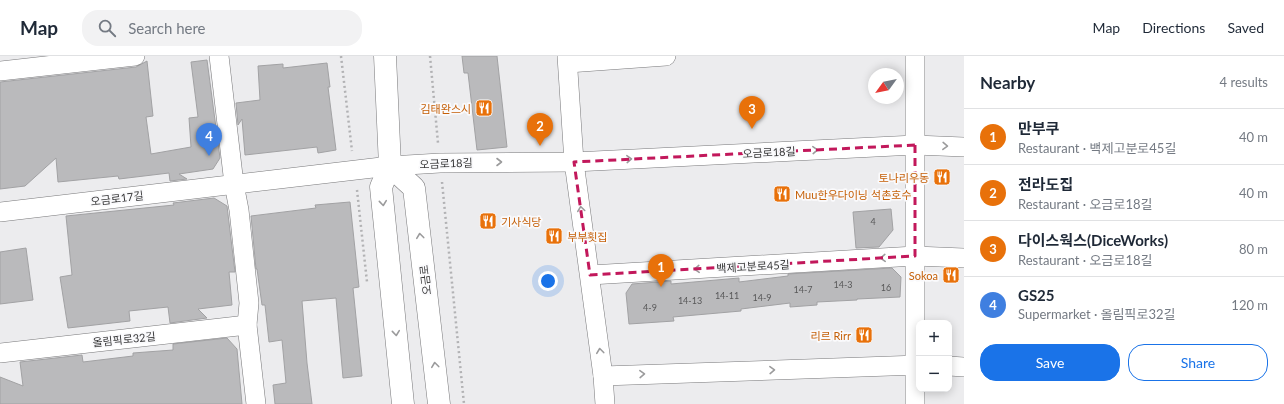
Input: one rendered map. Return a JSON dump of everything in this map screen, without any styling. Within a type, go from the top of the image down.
[{"type":"main road","points":[[385,56],[390,166],[381,187],[403,404]]},
{"type":"main road","name":"오금로","points":[[390,166],[414,188],[439,404]]},
{"type":"street","points":[[0,71],[134,56]]},
{"type":"street","points":[[219,56],[234,184],[239,210],[249,303],[247,325],[256,404]]},
{"type":"street","points":[[605,404],[603,376],[574,162],[567,59],[666,56]]},
{"type":"street","points":[[915,56],[917,356]]},
{"type":"street","name":"오금로18길","points":[[390,166],[440,163],[574,162],[915,145],[964,147]]},
{"type":"street","name":"오금로17길","points":[[0,212],[390,166]]},
{"type":"street","name":"백제고분로45길","points":[[590,275],[916,256],[964,258]]},
{"type":"street","name":"올림픽로32길","points":[[0,353],[247,325]]},
{"type":"street","points":[[603,376],[916,365]]},
{"type":"street","points":[[952,366],[964,367]]},
{"type":"street","points":[[915,404],[916,384]]},
{"type":"path","points":[[341,56],[368,287]]},
{"type":"path","points":[[430,56],[464,404]]},
{"type":"highlighted area","points":[[915,145],[915,256],[590,275],[574,162]]},
{"type":"building","points":[[462,56],[497,56],[507,147],[477,150],[468,73],[464,73]]},
{"type":"building","points":[[207,60],[220,158],[213,169],[179,174],[187,179],[170,181],[169,173],[119,179],[118,176],[58,182],[56,158],[25,186],[0,189],[0,82],[136,67],[147,61],[153,116],[146,117],[151,154],[191,147],[189,118],[198,117],[191,62]]},
{"type":"building","points":[[327,63],[330,87],[328,87],[336,150],[318,153],[317,147],[245,155],[242,119],[238,125],[236,103],[260,100],[258,66],[283,64],[283,68]]},
{"type":"building","points":[[214,198],[227,206],[235,272],[229,272],[232,305],[198,309],[207,318],[170,323],[168,307],[129,311],[130,321],[68,328],[60,277],[72,275],[66,216],[174,205],[173,203]]},
{"type":"building","points":[[350,202],[359,287],[353,288],[362,376],[343,378],[336,298],[302,301],[312,404],[275,404],[273,385],[286,383],[282,340],[269,342],[265,305],[262,305],[256,269],[251,216],[316,208],[315,205]]},
{"type":"building","points":[[891,209],[893,230],[879,247],[856,248],[853,212]]},
{"type":"building","points":[[26,248],[33,300],[0,304],[0,252]]},
{"type":"building","points":[[892,268],[901,277],[900,297],[817,302],[817,305],[790,307],[790,303],[741,309],[741,311],[673,317],[674,321],[629,324],[626,293],[632,284],[671,281],[671,284],[739,278],[739,282],[788,276],[788,274]]},
{"type":"building","points":[[227,338],[237,349],[242,404],[0,404],[0,377],[23,386],[20,362],[82,355],[83,362],[133,356],[133,353],[173,350],[173,344]]},
{"type":"place","name":"김태완스시","points":[[484,108]]},
{"type":"place","name":"다이스웍스(DiceWorks)","points":[[752,129]]},
{"type":"place","name":"전라도집","points":[[540,146]]},
{"type":"place","name":"GS25","points":[[209,156]]},
{"type":"place","name":"토나리우동","points":[[942,177]]},
{"type":"place","name":"Muu한우다이닝 석촌호수","points":[[782,194]]},
{"type":"place","name":"기사식당","points":[[488,221]]},
{"type":"place","name":"부부횟집","points":[[554,236]]},
{"type":"place","name":"Sokoa","points":[[951,275]]},
{"type":"place","name":"만부쿠","points":[[661,287]]},
{"type":"place","name":"리르 Rirr","points":[[864,335]]}]
